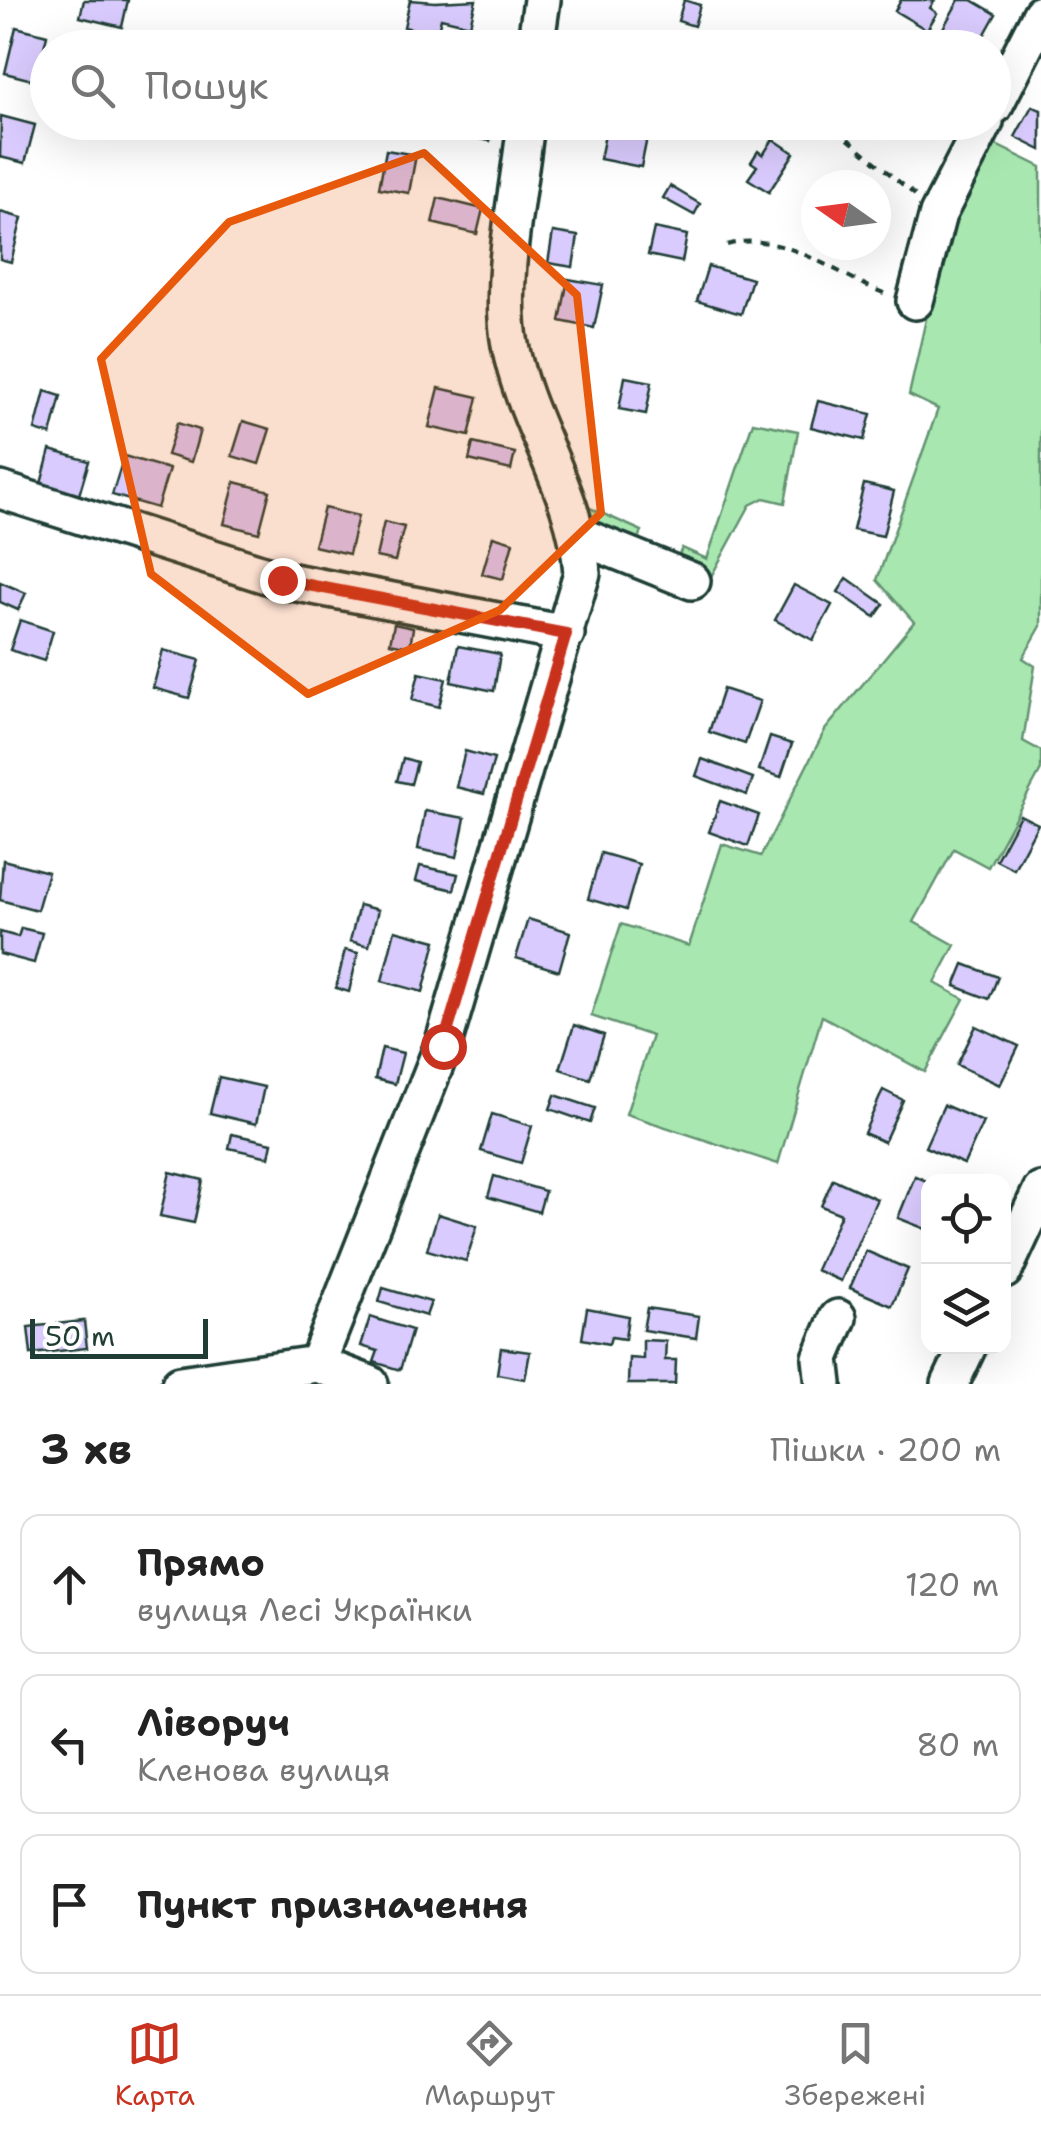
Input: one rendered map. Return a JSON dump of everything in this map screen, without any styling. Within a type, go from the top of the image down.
[{"type":"street","points":[[538,30],[542,0]]},
{"type":"street","points":[[1011,73],[1041,14]]},
{"type":"street","points":[[317,1364],[443,1046],[582,573],[580,536],[510,348],[506,308],[524,140]]},
{"type":"street","points":[[915,301],[938,214],[976,140]]},
{"type":"street","points":[[0,490],[282,580],[566,634]]},
{"type":"street","points":[[580,536],[692,581]]},
{"type":"street","points":[[1007,1264],[1041,1190]]},
{"type":"street","points":[[824,1384],[821,1358],[838,1318]]},
{"type":"street","points":[[950,1384],[964,1354]]},
{"type":"street","points":[[180,1384],[317,1364],[370,1384]]},
{"type":"path","points":[[849,140],[938,214]]},
{"type":"path","points":[[726,245],[743,240],[778,245],[883,293],[915,301]]},
{"type":"highlighted area","points":[[424,153],[577,295],[601,513],[500,610],[308,694],[151,574],[101,359],[229,222]]},
{"type":"green space","points":[[988,141],[1041,167],[1041,626],[1023,658],[1035,666],[1023,741],[1041,751],[1041,770],[988,867],[954,849],[914,922],[955,945],[935,983],[964,999],[925,1072],[822,1016],[778,1164],[626,1114],[652,1036],[591,1016],[621,924],[689,946],[722,844],[761,856],[825,730],[914,622],[877,580],[938,409],[909,395],[949,216]]},
{"type":"green space","points":[[753,422],[798,431],[785,503],[764,498],[750,505],[701,595],[594,554],[581,504],[642,531],[635,549],[674,566],[682,548],[707,559]]},
{"type":"building","points":[[84,0],[128,0],[122,27],[80,17]]},
{"type":"building","points":[[410,0],[476,0],[470,25],[441,18],[438,30],[404,27]]},
{"type":"building","points":[[684,0],[700,5],[694,26],[678,21]]},
{"type":"building","points":[[901,0],[935,0],[930,8],[937,13],[927,30],[895,11]]},
{"type":"building","points":[[959,0],[972,0],[996,14],[987,30],[942,30]]},
{"type":"building","points":[[16,27],[30,31],[30,79],[5,73]]},
{"type":"building","points":[[1032,106],[1041,110],[1041,150],[1015,137]]},
{"type":"building","points":[[1,116],[30,124],[31,140],[25,163],[0,157]]},
{"type":"building","points":[[604,140],[647,140],[641,167],[600,159]]},
{"type":"building","points":[[772,140],[794,153],[769,192],[748,179],[757,166],[751,162],[758,151],[763,155]]},
{"type":"building","points":[[386,150],[416,155],[409,193],[379,188]]},
{"type":"building","points":[[670,186],[700,204],[694,215],[663,198]]},
{"type":"building","points":[[438,198],[483,209],[477,234],[432,223]]},
{"type":"building","points":[[0,212],[22,218],[11,262],[0,259]]},
{"type":"building","points":[[654,228],[687,235],[682,262],[648,255]]},
{"type":"building","points":[[553,232],[578,236],[573,267],[548,263]]},
{"type":"building","points":[[708,266],[752,279],[741,314],[697,301]]},
{"type":"building","points":[[568,279],[603,285],[594,328],[560,321]]},
{"type":"building","points":[[625,377],[652,382],[646,414],[619,409]]},
{"type":"building","points":[[439,388],[478,397],[469,436],[429,427]]},
{"type":"building","points":[[45,391],[61,396],[51,435],[35,430]]},
{"type":"building","points":[[818,401],[871,414],[864,440],[811,427]]},
{"type":"building","points":[[243,421],[270,429],[259,464],[232,456]]},
{"type":"building","points":[[177,423],[200,430],[191,462],[167,455]]},
{"type":"building","points":[[473,443],[515,453],[511,470],[469,460]]},
{"type":"building","points":[[50,450],[89,461],[79,495],[41,484]]},
{"type":"building","points":[[124,456],[169,469],[157,508],[112,495]]},
{"type":"building","points":[[235,482],[270,491],[259,533],[224,524]]},
{"type":"building","points":[[864,484],[894,491],[883,536],[853,530]]},
{"type":"building","points":[[324,508],[358,516],[349,554],[314,546]]},
{"type":"building","points":[[384,522],[404,527],[395,561],[376,557]]},
{"type":"building","points":[[493,536],[513,542],[503,579],[482,574]]},
{"type":"building","points":[[847,578],[884,604],[875,617],[838,592]]},
{"type":"building","points":[[0,582],[26,593],[18,610],[0,602]]},
{"type":"building","points":[[794,585],[832,605],[813,640],[775,620]]},
{"type":"building","points":[[20,620],[53,631],[44,661],[10,650]]},
{"type":"building","points":[[394,624],[413,628],[410,647],[390,643]]},
{"type":"building","points":[[458,646],[500,654],[494,691],[451,682]]},
{"type":"building","points":[[163,650],[200,660],[189,698],[153,688]]},
{"type":"building","points":[[419,673],[446,679],[439,707],[412,700]]},
{"type":"building","points":[[723,689],[760,701],[745,744],[709,732]]},
{"type":"building","points":[[770,737],[792,744],[781,777],[759,770]]},
{"type":"building","points":[[465,751],[494,759],[484,794],[456,787]]},
{"type":"building","points":[[403,758],[417,762],[411,784],[397,781]]},
{"type":"building","points":[[702,759],[753,778],[747,795],[696,776]]},
{"type":"building","points":[[720,801],[759,815],[748,846],[709,832]]},
{"type":"building","points":[[425,811],[465,818],[457,857],[418,849]]},
{"type":"building","points":[[1020,815],[1038,824],[1014,869],[996,860]]},
{"type":"building","points":[[601,853],[639,864],[626,910],[588,899]]},
{"type":"building","points":[[3,860],[48,872],[37,910],[0,900]]},
{"type":"building","points":[[420,866],[458,874],[454,890],[416,881]]},
{"type":"building","points":[[359,905],[378,910],[369,946],[350,941]]},
{"type":"building","points":[[528,919],[570,932],[559,971],[516,958]]},
{"type":"building","points":[[21,928],[42,933],[34,963],[0,954],[0,932],[18,937]]},
{"type":"building","points":[[395,930],[436,941],[423,992],[382,981]]},
{"type":"building","points":[[345,950],[358,953],[349,992],[336,988]]},
{"type":"building","points":[[964,964],[998,977],[989,999],[955,986]]},
{"type":"building","points":[[574,1025],[604,1035],[590,1079],[560,1069]]},
{"type":"building","points":[[976,1026],[1019,1046],[1000,1085],[957,1065]]},
{"type":"building","points":[[382,1048],[403,1053],[395,1084],[375,1079]]},
{"type":"building","points":[[219,1077],[264,1087],[256,1124],[210,1113]]},
{"type":"building","points":[[883,1090],[903,1100],[884,1142],[864,1133]]},
{"type":"building","points":[[555,1095],[595,1108],[590,1123],[550,1109]]},
{"type":"building","points":[[944,1105],[983,1122],[964,1164],[925,1147]]},
{"type":"building","points":[[492,1114],[532,1126],[521,1163],[481,1151]]},
{"type":"building","points":[[232,1134],[272,1143],[269,1157],[229,1148]]},
{"type":"building","points":[[170,1172],[203,1180],[194,1223],[160,1216]]},
{"type":"building","points":[[494,1176],[545,1191],[539,1212],[488,1197]]},
{"type":"building","points":[[915,1176],[921,1179],[921,1227],[898,1218]]},
{"type":"building","points":[[833,1179],[877,1199],[841,1281],[816,1270],[841,1214],[821,1206]]},
{"type":"building","points":[[438,1214],[477,1226],[466,1261],[427,1250]]},
{"type":"building","points":[[866,1251],[908,1269],[892,1306],[850,1288]]},
{"type":"building","points":[[383,1288],[431,1302],[426,1316],[379,1302]]},
{"type":"building","points":[[587,1308],[628,1316],[625,1339],[611,1337],[609,1344],[582,1339]]},
{"type":"building","points":[[647,1308],[699,1316],[696,1338],[643,1330]]},
{"type":"building","points":[[370,1317],[412,1330],[400,1370],[374,1362],[378,1351],[361,1346]]},
{"type":"building","points":[[84,1321],[87,1348],[31,1354],[28,1327]]},
{"type":"building","points":[[643,1340],[666,1341],[665,1360],[676,1360],[675,1384],[628,1384],[629,1358],[643,1359]]},
{"type":"building","points":[[501,1348],[530,1352],[525,1379],[497,1374]]},
{"type":"route","points":[[282,580],[566,634],[443,1046]]}]
